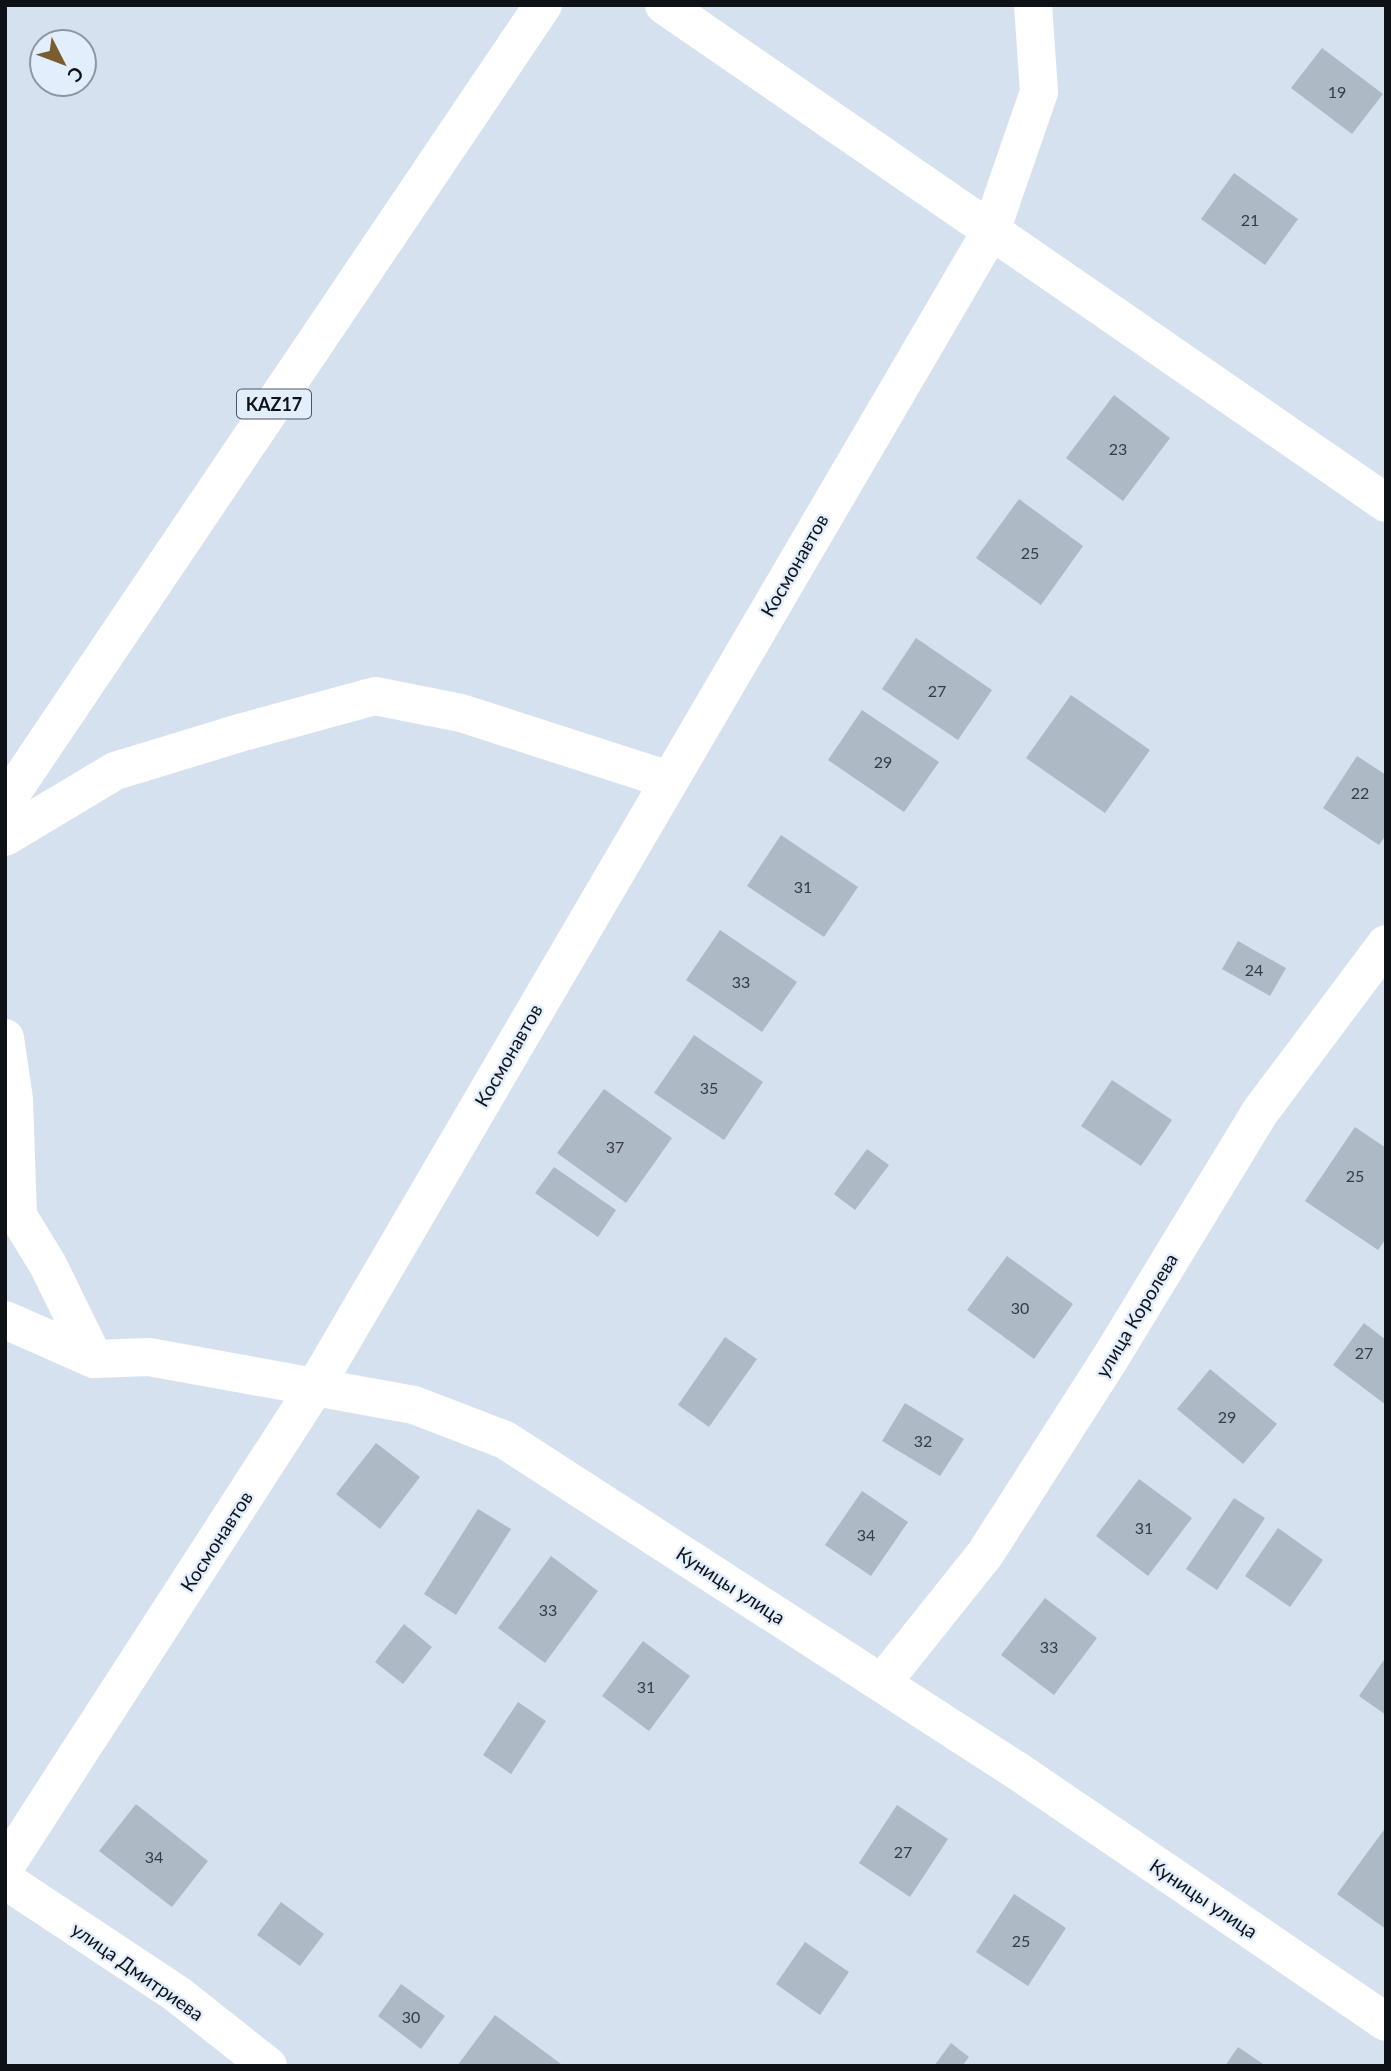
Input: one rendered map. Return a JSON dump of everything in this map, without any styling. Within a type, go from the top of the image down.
[{"type":"street","name":"KAZ17","points":[[5,803],[543,5]]},
{"type":"street","points":[[664,5],[1386,503]]},
{"type":"street","name":"Космонавтов","points":[[5,1867],[315,1387],[990,230],[1039,92],[1033,5]]},
{"type":"street","points":[[5,837],[116,771],[243,732],[375,696],[461,713],[669,780]]},
{"type":"street","name":"улица Королева","points":[[882,1683],[985,1554],[1111,1357],[1260,1111],[1386,944]]},
{"type":"street","points":[[5,1038],[14,1100],[18,1216],[48,1265],[94,1359]]},
{"type":"street","name":"Куницы улица","points":[[5,1320],[94,1359],[149,1357],[414,1405],[505,1440],[1019,1772],[1386,2022]]},
{"type":"street","name":"улица Дмитриева","points":[[5,1881],[177,1994],[268,2066]]},
{"type":"building","points":[[1322,48],[1383,94],[1352,134],[1291,88]]},
{"type":"building","points":[[1234,173],[1298,219],[1265,265],[1201,219]]},
{"type":"building","points":[[1114,395],[1170,438],[1123,501],[1066,458]]},
{"type":"building","points":[[1019,499],[1083,546],[1041,605],[976,558]]},
{"type":"building","points":[[916,638],[992,690],[958,740],[882,689]]},
{"type":"building","points":[[1071,695],[1150,750],[1105,813],[1026,758]]},
{"type":"building","points":[[862,710],[939,762],[904,812],[828,760]]},
{"type":"building","points":[[1357,756],[1386,775],[1386,835],[1379,845],[1323,808]]},
{"type":"building","points":[[781,835],[858,887],[824,937],[747,886]]},
{"type":"building","points":[[720,930],[797,982],[762,1032],[686,980]]},
{"type":"building","points":[[1238,941],[1286,968],[1270,996],[1222,969]]},
{"type":"building","points":[[694,1035],[763,1082],[724,1140],[654,1093]]},
{"type":"building","points":[[1112,1080],[1172,1120],[1141,1166],[1081,1126]]},
{"type":"building","points":[[604,1089],[672,1138],[626,1203],[557,1153]]},
{"type":"building","points":[[1355,1127],[1386,1148],[1386,1239],[1378,1250],[1305,1201]]},
{"type":"building","points":[[867,1149],[889,1165],[855,1210],[834,1194]]},
{"type":"building","points":[[554,1167],[616,1210],[598,1237],[535,1193]]},
{"type":"building","points":[[1007,1256],[1073,1304],[1034,1359],[967,1310]]},
{"type":"building","points":[[1364,1323],[1386,1340],[1386,1405],[1333,1365]]},
{"type":"building","points":[[725,1337],[757,1359],[709,1427],[678,1405]]},
{"type":"building","points":[[1210,1369],[1277,1424],[1243,1464],[1177,1409]]},
{"type":"building","points":[[905,1403],[964,1439],[940,1476],[882,1441]]},
{"type":"building","points":[[376,1443],[420,1477],[380,1529],[336,1494]]},
{"type":"building","points":[[1139,1479],[1192,1518],[1148,1576],[1096,1536]]},
{"type":"building","points":[[862,1491],[908,1522],[871,1576],[825,1545]]},
{"type":"building","points":[[1234,1498],[1265,1518],[1217,1590],[1186,1569]]},
{"type":"building","points":[[478,1509],[511,1529],[456,1615],[424,1594]]},
{"type":"building","points":[[1278,1528],[1323,1560],[1290,1607],[1245,1576]]},
{"type":"building","points":[[551,1556],[598,1591],[545,1663],[498,1628]]},
{"type":"building","points":[[1045,1598],[1097,1638],[1054,1695],[1001,1655]]},
{"type":"building","points":[[404,1624],[432,1647],[403,1684],[375,1662]]},
{"type":"building","points":[[643,1641],[690,1676],[649,1731],[602,1696]]},
{"type":"building","points":[[1386,1657],[1386,1715],[1359,1696]]},
{"type":"building","points":[[518,1702],[546,1721],[511,1774],[483,1755]]},
{"type":"building","points":[[136,1804],[208,1861],[172,1907],[99,1851]]},
{"type":"building","points":[[897,1805],[948,1839],[910,1897],[859,1863]]},
{"type":"building","points":[[1386,1827],[1386,1929],[1337,1894]]},
{"type":"building","points":[[1014,1894],[1066,1928],[1028,1986],[976,1952]]},
{"type":"building","points":[[281,1902],[324,1934],[300,1966],[257,1935]]},
{"type":"building","points":[[805,1942],[849,1972],[820,2015],[776,1984]]},
{"type":"building","points":[[401,1984],[445,2016],[421,2049],[378,2016]]},
{"type":"building","points":[[495,2015],[561,2064],[560,2066],[457,2066]]},
{"type":"building","points":[[951,2043],[969,2057],[962,2066],[934,2066]]},
{"type":"building","points":[[1238,2047],[1266,2066],[1225,2066]]}]
